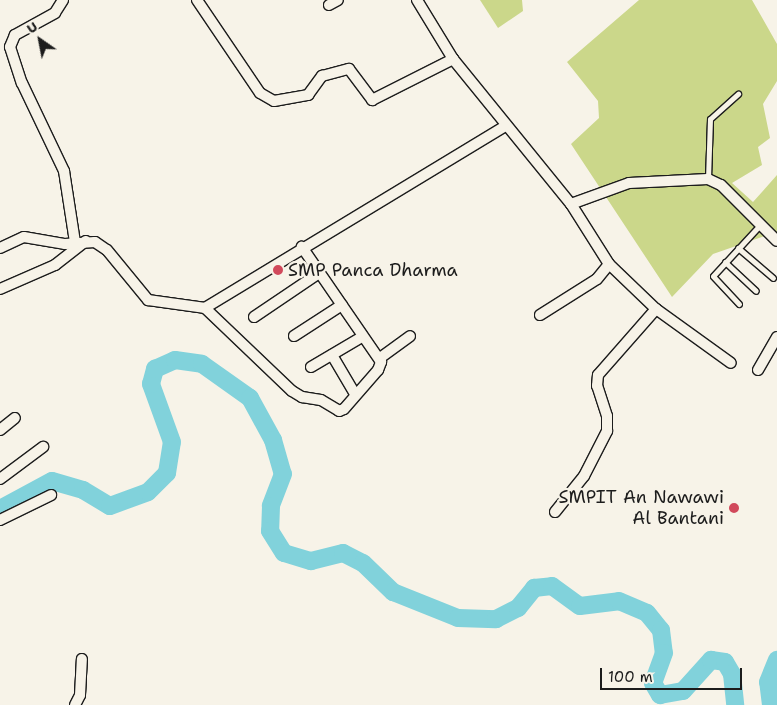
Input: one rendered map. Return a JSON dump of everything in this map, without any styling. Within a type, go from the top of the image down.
[{"type":"street","points":[[63,0],[55,13],[15,35],[10,47],[22,83],[64,171],[75,242]]},
{"type":"street","points":[[197,0],[260,93],[274,102],[308,95],[322,76],[349,69],[372,100],[453,59]]},
{"type":"street","points":[[417,0],[453,59],[506,126],[543,166],[571,204],[609,264],[656,309],[731,363]]},
{"type":"street","points":[[205,308],[302,247],[506,126]]},
{"type":"street","points":[[571,204],[629,183],[708,179],[721,185],[777,241]]},
{"type":"street","points":[[0,248],[24,237],[56,243],[86,241],[101,245],[148,300],[161,304],[205,308],[302,397],[313,397],[339,411],[348,405],[355,394],[382,365],[380,358],[362,337],[302,247]]},
{"type":"street","points":[[0,289],[55,265],[86,241]]},
{"type":"street","points":[[540,315],[597,279],[609,264]]},
{"type":"street","points":[[254,316],[319,273]]},
{"type":"street","points":[[294,336],[342,305]]},
{"type":"street","points":[[555,512],[584,476],[607,431],[607,416],[597,386],[598,375],[656,309]]},
{"type":"street","points":[[380,358],[410,336]]},
{"type":"street","points":[[311,367],[362,337]]},
{"type":"street","points":[[758,370],[776,341]]},
{"type":"street","points":[[332,355],[355,394]]},
{"type":"street","points":[[0,430],[15,418]]},
{"type":"street","points":[[0,479],[43,447]]},
{"type":"street","points":[[0,520],[50,495]]},
{"type":"street","points":[[75,705],[80,695],[82,659]]},
{"type":"lane","points":[[708,179],[710,118],[738,94]]},
{"type":"lane","points":[[739,304],[714,280],[716,272],[760,225]]},
{"type":"lane","points":[[738,248],[773,278]]},
{"type":"lane","points":[[726,262],[756,291]]},
{"type":"green space","points":[[480,0],[522,0],[523,11],[498,28]]},
{"type":"green space","points":[[639,0],[752,0],[777,44],[777,81],[763,104],[770,138],[758,147],[762,165],[732,183],[753,202],[777,175],[777,243],[765,236],[713,254],[672,297],[571,144],[599,118],[598,101],[567,62]]},
{"type":"waterway","points":[[0,509],[52,481],[83,490],[110,506],[148,492],[167,473],[172,442],[151,384],[155,369],[175,360],[202,364],[250,398],[273,440],[283,474],[271,506],[270,531],[284,553],[311,561],[343,553],[363,563],[393,592],[458,618],[496,619],[518,608],[534,588],[552,586],[580,606],[619,601],[647,613],[661,630],[664,653],[653,683],[660,695],[683,691],[711,660],[725,662],[732,674],[735,705]]},
{"type":"waterway","points":[[771,705],[768,682],[777,660]]},
{"type":"place","name":"SMP Panca Dharma","points":[[278,270]]},
{"type":"place","name":"SMPIT An Nawawi Al Bantani","points":[[734,508]]}]
